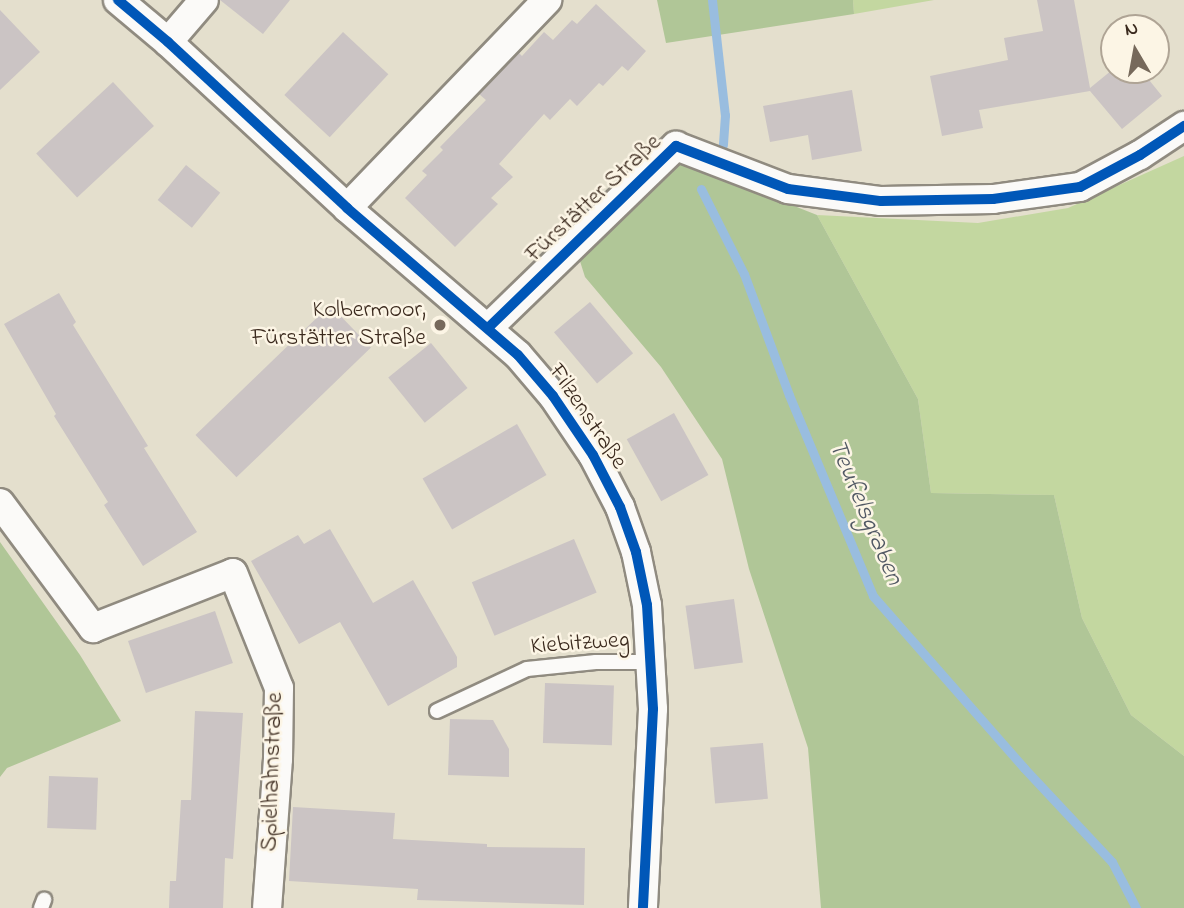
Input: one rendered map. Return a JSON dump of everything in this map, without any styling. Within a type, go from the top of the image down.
[{"type":"street","name":"Filzenstraße","points":[[118,0],[168,41],[347,208],[518,355],[553,396],[593,455],[620,507],[636,552],[648,605],[653,709],[643,908]]},
{"type":"street","points":[[168,41],[204,0]]},
{"type":"street","points":[[347,208],[547,0]]},
{"type":"street","name":"Fürstätter Straße","points":[[488,328],[676,146],[788,189],[881,201],[993,199],[1080,187],[1140,155],[1184,126]]},
{"type":"street","name":"Spielhahnstraße","points":[[0,503],[93,628],[233,573],[279,688],[278,759],[267,908]]},
{"type":"lane","name":"Kiebitzweg","points":[[437,711],[527,669],[596,662],[651,662]]},
{"type":"green space","points":[[657,0],[853,0],[854,14],[666,43]]},
{"type":"green space","points":[[853,0],[934,0],[854,14]]},
{"type":"green space","points":[[1184,156],[1184,756],[1131,715],[1082,618],[1054,495],[931,493],[918,399],[817,215],[978,223],[1068,208]]},
{"type":"green space","points":[[676,159],[817,215],[918,399],[931,493],[1054,495],[1082,618],[1131,715],[1184,756],[1184,908],[821,908],[808,748],[749,569],[722,459],[661,367],[585,277],[579,258]]},
{"type":"green space","points":[[0,542],[80,655],[121,721],[7,768],[0,777]]},
{"type":"building","points":[[220,0],[290,0],[263,34]]},
{"type":"building","points":[[1037,0],[1074,0],[1090,88],[1100,80],[1100,84],[1152,84],[1162,96],[1122,129],[1090,91],[979,110],[983,128],[942,136],[930,76],[1008,60],[1004,38],[1043,31]]},
{"type":"building","points":[[596,4],[646,51],[628,71],[622,66],[603,86],[599,83],[577,106],[570,99],[550,120],[544,114],[499,164],[513,177],[491,198],[498,204],[455,247],[405,198],[427,175],[422,171],[443,150],[440,147],[486,100],[479,94],[519,53],[522,56],[544,32],[553,40],[572,20],[577,24]]},
{"type":"building","points":[[0,10],[40,52],[0,90]]},
{"type":"building","points":[[343,32],[388,74],[330,137],[284,95]]},
{"type":"building","points":[[113,82],[154,126],[77,197],[36,154]]},
{"type":"building","points":[[852,90],[862,151],[812,160],[808,135],[770,142],[763,106]]},
{"type":"building","points":[[186,165],[220,193],[192,228],[158,200]]},
{"type":"building","points":[[59,293],[76,322],[73,325],[148,446],[144,448],[197,532],[143,566],[104,505],[108,502],[54,416],[56,414],[4,324]]},
{"type":"building","points":[[590,302],[633,353],[597,384],[554,332]]},
{"type":"building","points":[[330,305],[371,347],[236,477],[195,435]]},
{"type":"building","points":[[431,343],[468,388],[425,423],[388,378]]},
{"type":"building","points":[[674,413],[708,475],[661,501],[627,439]]},
{"type":"building","points":[[517,424],[546,475],[452,530],[423,479]]},
{"type":"building","points":[[330,529],[373,603],[413,580],[457,657],[457,667],[388,706],[340,622],[299,644],[251,561],[298,535],[304,544]]},
{"type":"building","points":[[574,539],[597,592],[494,636],[472,582]]},
{"type":"building","points":[[734,599],[743,662],[694,669],[685,606]]},
{"type":"building","points":[[215,611],[233,663],[146,693],[128,641]]},
{"type":"building","points":[[545,683],[614,685],[612,745],[543,743]]},
{"type":"building","points":[[195,711],[243,713],[233,859],[225,858],[223,908],[169,908],[170,881],[176,881],[181,800],[191,800]]},
{"type":"building","points":[[450,719],[493,720],[509,749],[509,777],[448,775]]},
{"type":"building","points":[[763,743],[768,799],[715,803],[710,748]]},
{"type":"building","points":[[49,776],[98,778],[96,830],[47,828]]},
{"type":"building","points":[[293,807],[395,813],[393,839],[487,844],[487,847],[585,848],[584,905],[417,900],[418,889],[289,881]]},
{"type":"waterway","name":"Teufelsgraben","points":[[712,0],[725,115],[723,145]]},
{"type":"waterway","name":"Teufelsgraben","points":[[701,189],[744,274],[789,395],[873,596],[1024,768],[1112,862],[1136,908]]},
{"type":"cycle path","points":[[118,0],[168,42],[347,208],[518,355],[553,396],[593,455],[620,507],[636,552],[647,605],[653,709],[643,908]]},
{"type":"cycle path","points":[[488,328],[676,146],[788,189],[881,201],[993,199],[1080,187],[1140,155],[1184,126]]},
{"type":"place","name":"Kolbermoor, Fürstätter Straße","points":[[440,325]]}]
